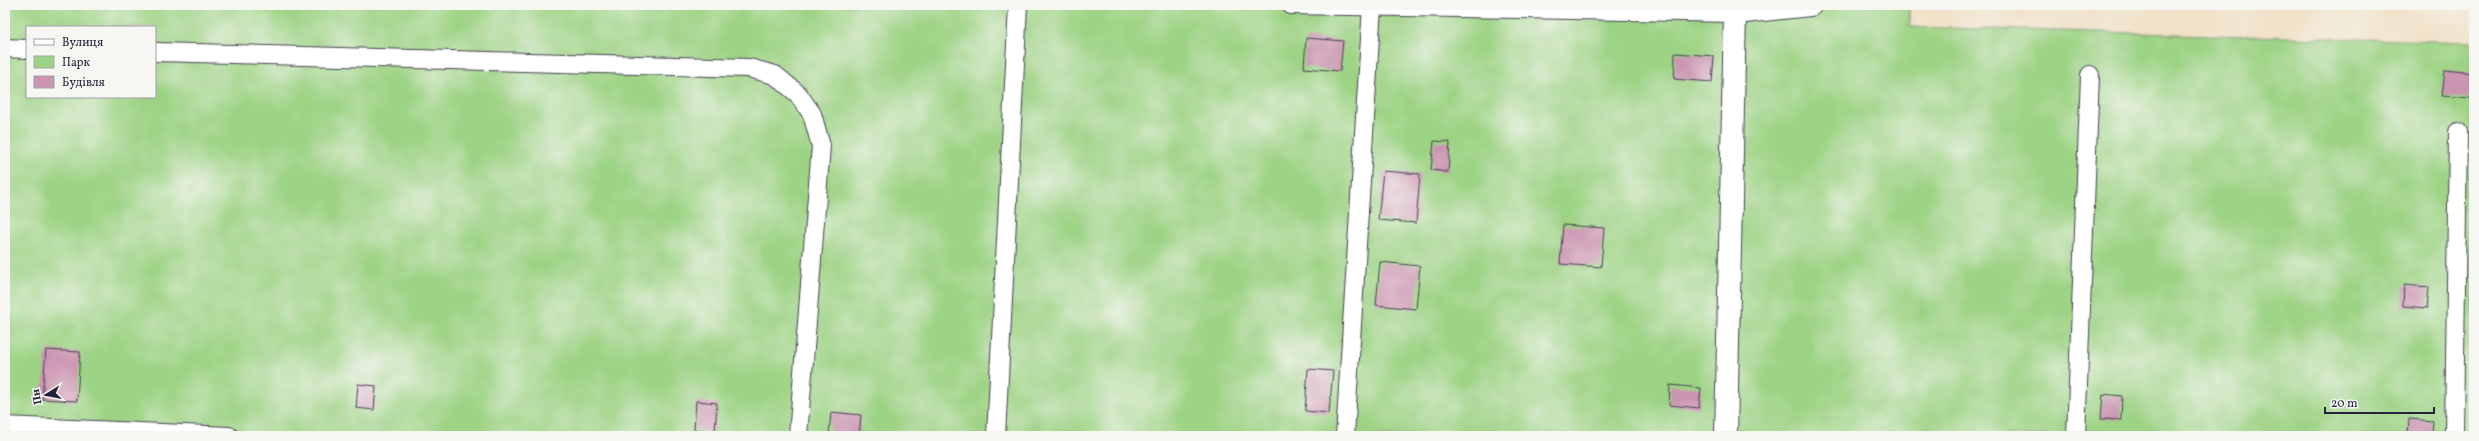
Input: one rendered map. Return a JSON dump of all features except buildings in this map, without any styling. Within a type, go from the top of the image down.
[{"type":"street","points":[[1726,436],[1735,13],[1810,5]]},
{"type":"lane","points":[[996,436],[1018,5]]},
{"type":"lane","points":[[1292,5],[1735,13]]},
{"type":"lane","points":[[1345,436],[1372,6]]},
{"type":"lane","points":[[5,48],[26,49]]},
{"type":"lane","points":[[156,52],[749,68],[775,75],[798,94],[812,114],[821,146],[798,436]]},
{"type":"lane","points":[[2076,436],[2090,75]]},
{"type":"lane","points":[[2454,436],[2458,132]]},
{"type":"lane","points":[[5,426],[229,436]]},
{"type":"green space","points":[[5,5],[1910,5],[1910,27],[2474,42],[2474,436],[5,436]]}]
